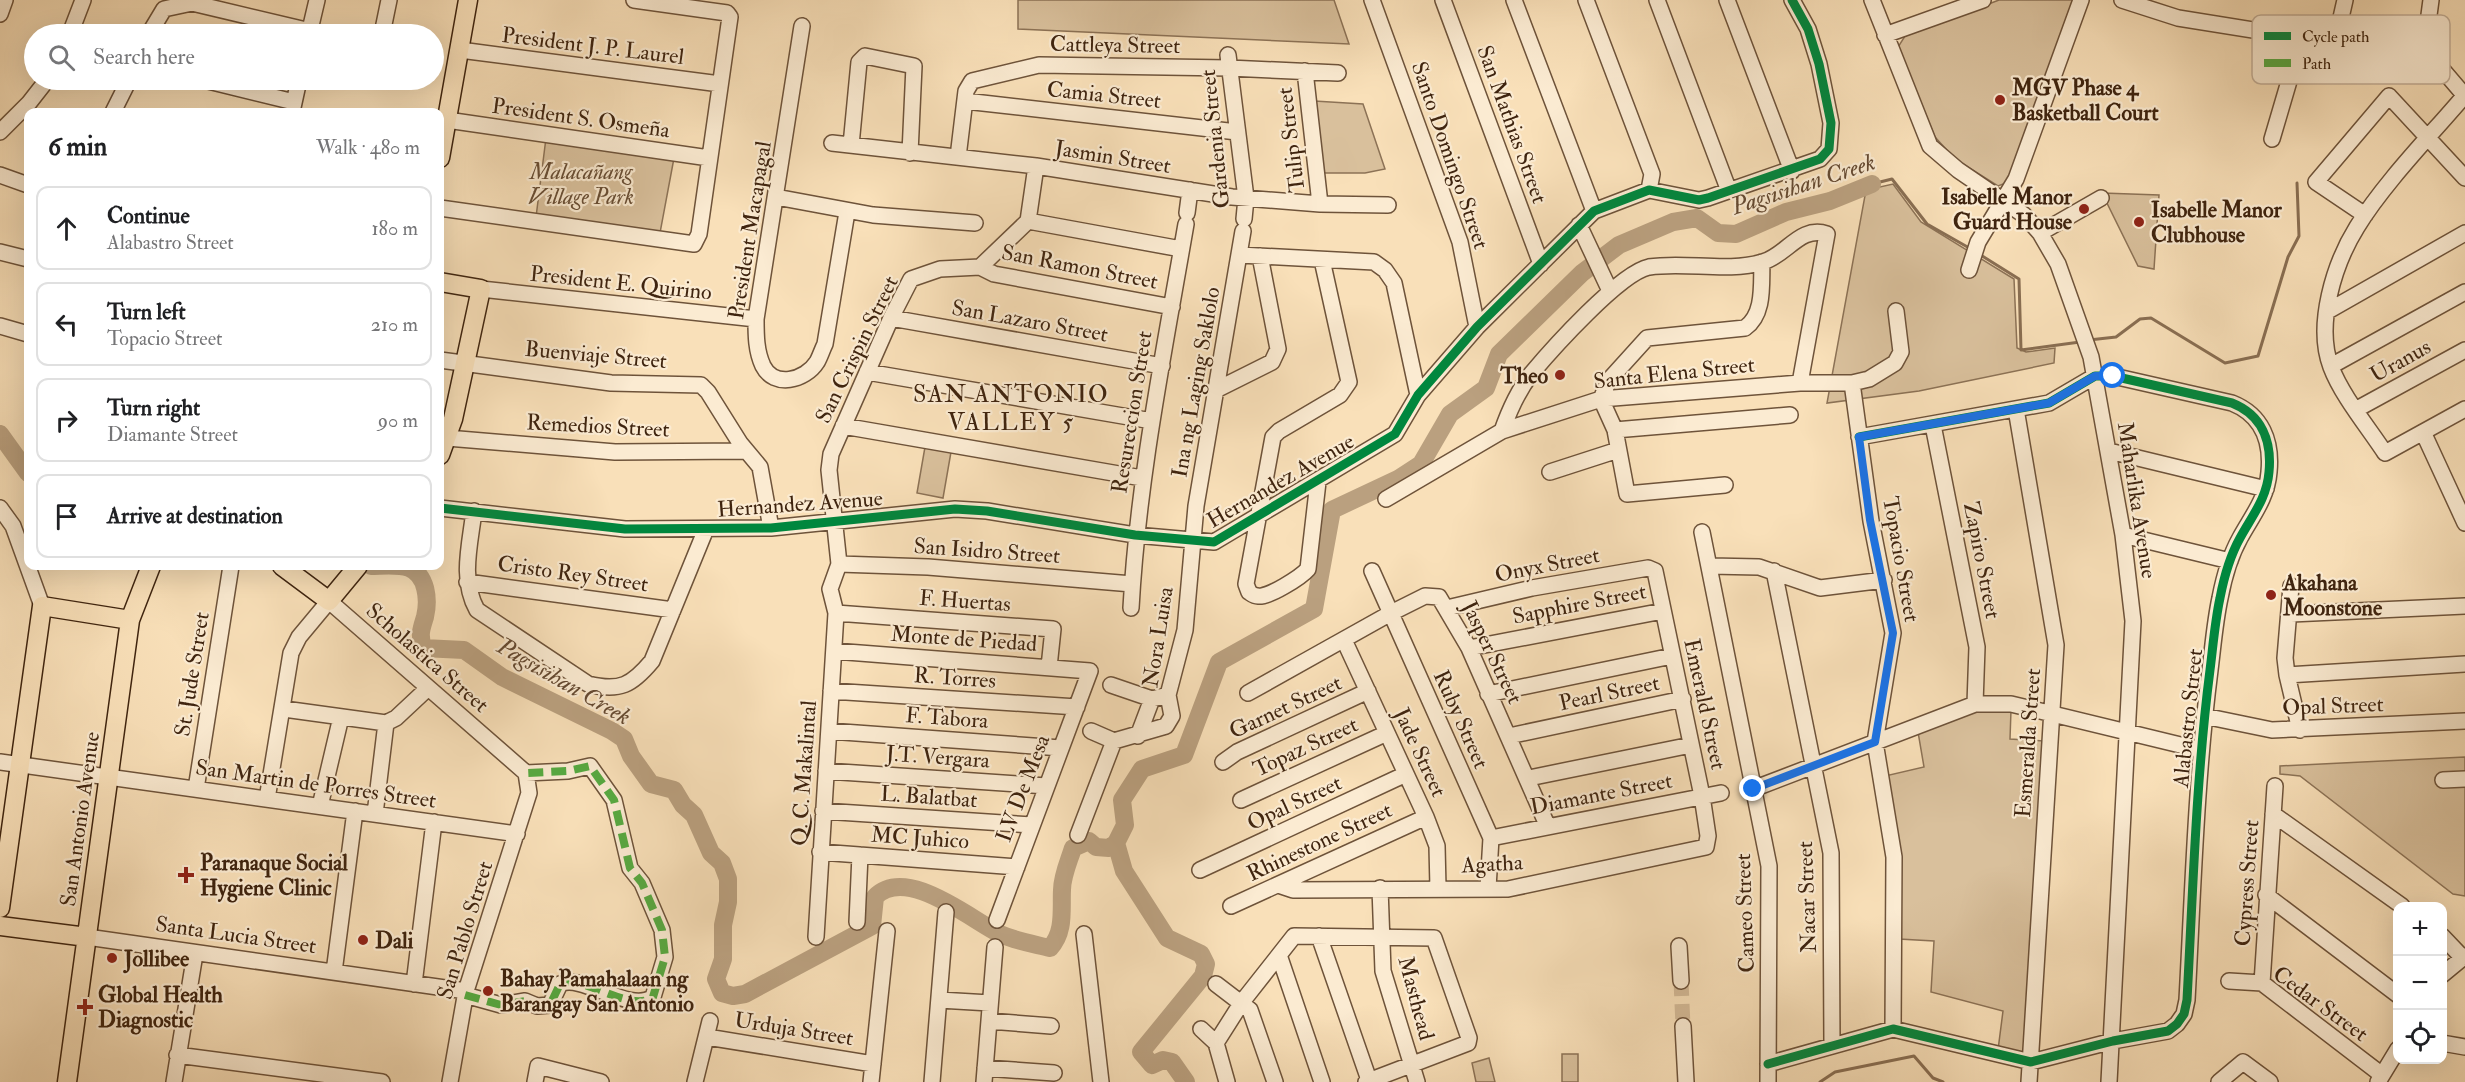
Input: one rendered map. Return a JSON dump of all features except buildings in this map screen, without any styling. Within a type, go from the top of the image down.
[{"type":"main road","points":[[444,136],[468,0]]},
{"type":"main road","points":[[444,283],[481,289],[466,364],[444,445]]},
{"type":"main road","name":"San Antonio Avenue","points":[[68,1082],[130,620],[149,570]]},
{"type":"main road","name":"Scholastica Street","points":[[287,570],[329,601]]},
{"type":"main road","points":[[329,601],[355,570]]},
{"type":"main road","points":[[0,908],[5,838],[20,764],[42,606],[130,620]]},
{"type":"main road","name":"Santa Lucia Street","points":[[0,926],[87,937]]},
{"type":"street","points":[[0,14],[5,0]]},
{"type":"street","points":[[74,24],[84,0]]},
{"type":"street","points":[[315,24],[317,0]]},
{"type":"street","points":[[383,24],[389,0]]},
{"type":"street","points":[[444,209],[694,244],[699,234],[730,17],[727,13],[634,0]]},
{"type":"street","name":"Santo Domingo Street","points":[[1372,0],[1460,242],[1477,327]]},
{"type":"street","name":"San Mathias Street","points":[[1443,0],[1541,264]]},
{"type":"street","points":[[1514,0],[1594,211]]},
{"type":"street","points":[[1586,0],[1652,174],[1649,190],[1699,200],[1792,171],[1820,159],[1829,148],[1831,123],[1820,64],[1808,29],[1792,0]]},
{"type":"street","points":[[1657,0],[1729,191]]},
{"type":"street","points":[[1727,0],[1792,171]]},
{"type":"street","name":"Maharlika Avenue","points":[[1872,0],[1930,146],[1958,170],[2024,215],[2040,233],[2058,264],[2091,357],[2123,536],[2133,621],[2130,733],[2109,1082]]},
{"type":"street","points":[[1885,35],[1983,0]]},
{"type":"street","points":[[1973,256],[2016,179],[2081,0]]},
{"type":"street","points":[[2122,0],[2178,18],[2252,30]]},
{"type":"street","points":[[2342,15],[2345,0]]},
{"type":"street","points":[[2429,15],[2431,0]]},
{"type":"street","points":[[155,24],[164,9],[192,3],[277,24]]},
{"type":"street","name":"President Macapagal","points":[[802,26],[756,319],[759,355],[764,368],[773,378],[786,380],[802,377],[816,363],[825,344],[847,212]]},
{"type":"street","name":"President J. P. Laurel","points":[[460,50],[720,84]]},
{"type":"street","points":[[851,145],[859,62],[865,56],[914,66],[910,153]]},
{"type":"street","name":"Cattleya Street","points":[[958,158],[966,92],[972,81],[1040,65],[1229,61],[1338,73]]},
{"type":"street","name":"Gardenia Street","points":[[1229,61],[1246,198],[1244,225]]},
{"type":"street","name":"Tulip Street","points":[[1305,71],[1320,204]]},
{"type":"street","points":[[2450,78],[2465,96],[2355,229],[2337,273],[2328,311],[2326,348],[2331,366],[2385,453],[2465,409]]},
{"type":"street","points":[[2272,139],[2288,84]]},
{"type":"street","points":[[0,132],[39,90]]},
{"type":"street","points":[[115,108],[124,90]]},
{"type":"street","points":[[237,90],[293,107],[297,90]]},
{"type":"street","points":[[2365,215],[2316,183],[2389,96],[2465,178]]},
{"type":"street","name":"Camia Street","points":[[965,101],[1237,132]]},
{"type":"street","points":[[29,103],[36,108]]},
{"type":"street","name":"President S. Osmeña","points":[[447,120],[709,158]]},
{"type":"street","name":"Jasmin Street","points":[[832,142],[910,153],[1036,166],[1246,198],[1320,204],[1388,205]]},
{"type":"street","points":[[980,267],[1028,221],[1036,166]]},
{"type":"street","points":[[0,175],[24,184]]},
{"type":"street","name":"Resureccion Street","points":[[1131,608],[1135,535],[1142,478],[1190,190]]},
{"type":"street","name":"Hernandez Avenue","points":[[444,508],[625,529],[771,528],[955,509],[987,511],[1135,535],[1192,542],[1214,542],[1395,434],[1418,395],[1477,327],[1579,225],[1594,211],[1649,190]]},
{"type":"street","points":[[776,197],[847,212],[975,223]]},
{"type":"street","points":[[2040,233],[2079,212],[2080,208],[2102,200]]},
{"type":"street","points":[[1028,221],[1181,249]]},
{"type":"street","name":"Ina ng Laging Saklolo","points":[[1192,542],[1244,225]]},
{"type":"street","points":[[1579,225],[1610,291]]},
{"type":"street","points":[[1502,431],[1510,409],[1530,375],[1610,291],[1634,273],[1649,267],[1720,266],[1762,262],[1779,255],[1803,234],[1818,231],[1827,234],[1800,383]]},
{"type":"street","points":[[2328,311],[2465,233]]},
{"type":"street","points":[[0,252],[24,259]]},
{"type":"street","points":[[1240,255],[1374,262],[1385,270],[1394,284],[1418,395]]},
{"type":"street","points":[[1218,389],[1272,362],[1278,349],[1260,256]]},
{"type":"street","points":[[1318,482],[1308,569],[1302,576],[1266,595],[1258,596],[1249,592],[1246,584],[1273,437],[1279,431],[1340,395],[1349,382],[1322,260]]},
{"type":"street","points":[[1725,485],[1627,494],[1615,430],[1601,399],[1609,380],[1647,338],[1746,328],[1753,322],[1759,311],[1762,262]]},
{"type":"street","name":"San Ramon Street","points":[[980,267],[993,274],[1172,307]]},
{"type":"street","name":"San Crispin Street","points":[[839,564],[830,470],[831,454],[891,318],[911,279],[939,269],[980,267]]},
{"type":"street","name":"President E. Quirino","points":[[481,289],[756,319]]},
{"type":"street","points":[[2331,366],[2465,292]]},
{"type":"street","name":"Santa Elena Street","points":[[1386,499],[1502,431],[1601,399],[1800,383],[1852,388],[1896,363],[1901,352],[1896,311]]},
{"type":"street","name":"San Lazaro Street","points":[[891,318],[1162,366]]},
{"type":"street","points":[[0,326],[24,333]]},
{"type":"street","name":"Uranus","points":[[2357,409],[2465,350]]},
{"type":"street","points":[[444,361],[466,364]]},
{"type":"street","name":"Buenviaje Street","points":[[466,364],[611,383],[697,384],[708,392],[746,451],[760,467],[771,528]]},
{"type":"street","points":[[867,372],[1152,421]]},
{"type":"street","points":[[1859,437],[2049,403],[2095,376]]},
{"type":"street","name":"Alabastro Street","points":[[1768,1064],[1893,1029],[2031,1062],[2113,1041],[2168,1031],[2184,1014],[2201,750],[2219,600],[2230,561],[2266,489],[2269,474],[2268,443],[2255,416],[2246,408],[2122,376],[2095,376]]},
{"type":"street","name":"Topacio Street","points":[[1852,388],[1870,520],[1893,633],[1875,742],[1894,857],[1893,1029]]},
{"type":"street","name":"Esmeralda Street","points":[[2016,409],[2056,645],[2050,712],[2029,1082]]},
{"type":"street","points":[[1615,430],[1790,415]]},
{"type":"street","name":"Zapiro Street","points":[[1934,425],[1977,647],[1975,704]]},
{"type":"street","points":[[843,426],[1142,478]]},
{"type":"street","points":[[2423,432],[2465,523]]},
{"type":"street","name":"Remedios Street","points":[[447,438],[615,452],[746,451]]},
{"type":"street","points":[[1550,472],[1618,450]]},
{"type":"street","points":[[2109,451],[2266,489]]},
{"type":"street","points":[[0,508],[14,526],[24,555]]},
{"type":"street","points":[[474,511],[467,582],[470,598],[477,610],[588,684],[603,688],[619,687],[637,679],[652,661],[706,529]]},
{"type":"street","name":"Cameo Street","points":[[1702,532],[1769,866],[1768,1082]]},
{"type":"street","points":[[2123,536],[2230,561]]},
{"type":"street","name":"Nora Luisa","points":[[1114,741],[1138,736],[1166,726],[1170,722],[1172,706],[1168,695],[1185,630],[1192,542]]},
{"type":"street","name":"San Isidro Street","points":[[839,564],[928,567],[1132,584]]},
{"type":"street","name":"Q. C. Makalintal","points":[[816,937],[836,613],[830,589],[839,564]]},
{"type":"street","points":[[1710,566],[1738,566],[1774,571],[1820,588],[1884,580]]},
{"type":"street","name":"Onyx Street","points":[[1447,608],[1532,588],[1648,568],[1654,571]]},
{"type":"street","points":[[29,570],[42,606]]},
{"type":"street","name":"St. Jude Street","points":[[196,789],[230,570]]},
{"type":"street","name":"Emerald Street","points":[[1654,571],[1702,796],[1707,836],[1706,847]]},
{"type":"street","name":"Nacar Street","points":[[1774,571],[1831,853],[1832,1046]]},
{"type":"street","name":"Ruby Street","points":[[1372,572],[1491,838],[1488,888]]},
{"type":"street","name":"Cristo Rey Street","points":[[467,582],[673,610]]},
{"type":"street","points":[[2291,586],[2291,614],[2285,658],[2300,730]]},
{"type":"street","name":"Jasper Street","points":[[1248,693],[1391,613],[1425,596],[1439,597],[1469,648],[1488,694],[1529,778],[1548,827]]},
{"type":"street","points":[[267,799],[284,709],[291,653],[298,637],[329,601]]},
{"type":"street","name":"Scholastica Street","points":[[329,601],[526,773]]},
{"type":"street","points":[[2291,614],[2465,606]]},
{"type":"street","name":"Sapphire Street","points":[[1469,648],[1663,610]]},
{"type":"street","name":"F. Huertas","points":[[836,613],[1053,629],[1049,667]]},
{"type":"street","name":"Jade Street","points":[[1344,640],[1426,817],[1437,846],[1438,888]]},
{"type":"street","name":"Monte de Piedad","points":[[834,651],[1090,670]]},
{"type":"street","points":[[1488,694],[1672,656]]},
{"type":"street","points":[[2287,675],[2465,664]]},
{"type":"street","name":"LV De Mesa","points":[[996,920],[1090,670]]},
{"type":"street","points":[[1112,685],[1152,699],[1168,695]]},
{"type":"street","points":[[284,709],[386,723],[396,718],[427,688]]},
{"type":"street","name":"R. Torres","points":[[831,691],[1077,707]]},
{"type":"street","name":"Garnet Street","points":[[1223,762],[1237,752],[1368,691]]},
{"type":"street","points":[[1138,736],[1152,699]]},
{"type":"street","name":"Pearl Street","points":[[1509,736],[1683,699]]},
{"type":"street","points":[[1753,789],[1975,704],[2011,704],[2201,750]]},
{"type":"street","name":"Opal Street","points":[[2204,716],[2272,730],[2465,721]]},
{"type":"street","points":[[320,806],[341,717]]},
{"type":"street","points":[[375,814],[386,723]]},
{"type":"street","name":"F. Tabora","points":[[829,731],[1061,748]]},
{"type":"street","points":[[1078,835],[1114,741],[1091,731]]},
{"type":"street","name":"Topaz Street","points":[[1241,800],[1387,733]]},
{"type":"street","points":[[1529,778],[1691,745]]},
{"type":"street","name":"San Martin de Porres Street","points":[[0,762],[517,834]]},
{"type":"street","name":"Santa Lucia Street","points":[[87,937],[414,984],[466,993],[501,1005],[525,1002],[550,1005],[560,984],[568,981],[615,996],[645,1000],[653,997],[661,976],[665,946],[662,930],[642,883],[630,868],[621,818],[609,789],[590,766],[568,771],[526,773]]},
{"type":"street","name":"J.T. Vergara","points":[[826,771],[1047,786]]},
{"type":"street","name":"San Pablo Street","points":[[450,1082],[466,993],[529,793],[526,773]]},
{"type":"street","name":"Opal Street","points":[[1200,870],[1406,774]]},
{"type":"street","points":[[2443,780],[2465,779]]},
{"type":"street","name":"Cypress Street","points":[[2262,983],[2266,895],[2275,786]]},
{"type":"street","name":"Diamante Street","points":[[1491,838],[1721,793]]},
{"type":"street","points":[[334,972],[355,811]]},
{"type":"street","name":"L. Balatbat","points":[[824,811],[1032,825]]},
{"type":"street","points":[[2273,814],[2396,902]]},
{"type":"street","name":"Rhinestone Street","points":[[1231,906],[1426,817]]},
{"type":"street","points":[[414,984],[434,822]]},
{"type":"street","name":"Agatha","points":[[1278,885],[1293,890],[1508,889],[1706,847]]},
{"type":"street","name":"MC Juhico","points":[[820,852],[1017,867]]},
{"type":"street","points":[[857,922],[860,855]]},
{"type":"street","name":"Masthead","points":[[1380,888],[1383,971],[1417,1082]]},
{"type":"street","points":[[2266,895],[2393,992]]},
{"type":"street","points":[[932,1082],[946,912]]},
{"type":"street","points":[[871,1082],[887,931]]},
{"type":"street","points":[[1084,934],[1101,1082]]},
{"type":"street","points":[[1216,1043],[1242,1002],[1294,936],[1319,936],[1380,936],[1434,938],[1469,1038],[1468,1043],[1367,1081],[1319,936]]},
{"type":"street","points":[[2447,941],[2463,956],[2447,970]]},
{"type":"street","points":[[1679,946],[1681,981]]},
{"type":"street","points":[[995,947],[985,1075],[1054,1073]]},
{"type":"street","points":[[174,1082],[195,954]]},
{"type":"street","points":[[1279,955],[1322,1082]]},
{"type":"street","name":"Cedar Street","points":[[2229,981],[2262,983],[2380,1079]]},
{"type":"street","points":[[1216,984],[1250,1010],[1275,1082]]},
{"type":"street","points":[[939,1000],[990,1003]]},
{"type":"street","points":[[695,1082],[710,1021]]},
{"type":"street","points":[[989,1021],[1051,1026]]},
{"type":"street","points":[[1683,1026],[1686,1082]]},
{"type":"street","points":[[1201,1029],[1216,1043],[1227,1082]]},
{"type":"street","name":"Urduja Street","points":[[707,1037],[873,1064]]},
{"type":"street","points":[[2447,1044],[2465,1047]]},
{"type":"street","points":[[177,1055],[382,1082]]},
{"type":"street","points":[[2380,1079],[2393,1056]]},
{"type":"street","points":[[2219,1082],[2243,1062],[2270,1082]]},
{"type":"street","points":[[536,1082],[538,1066],[601,1082]]},
{"type":"green space","points":[[1018,0],[1334,0],[1349,44],[1018,29]]},
{"type":"green space","points":[[1999,0],[2073,0],[2010,176],[2006,183],[1998,186],[1955,159],[1935,137],[1898,47],[1905,36]]},
{"type":"green space","points":[[1314,101],[1363,104],[1385,169],[1365,173],[1322,173]]},
{"type":"green space","name":"Malacañang Village Park","points":[[546,138],[674,158],[660,233],[536,217]]},
{"type":"green space","points":[[1893,184],[1921,222],[2014,279],[2017,348],[2026,352],[2055,348],[2054,363],[1919,391],[1827,403],[1866,190]]},
{"type":"green space","points":[[2102,193],[2159,195],[2154,269],[2138,266]]},
{"type":"green space","points":[[925,447],[951,452],[943,498],[917,493]]},
{"type":"green space","points":[[1976,709],[2011,710],[2010,739],[2044,741],[2024,1055],[1998,1050],[2003,1011],[1931,992],[1934,941],[1899,939],[1885,776],[1924,767],[1918,732]]},
{"type":"green space","points":[[2465,757],[2465,896],[2453,894],[2300,776],[2280,774],[2280,766]]},
{"type":"green space","points":[[1562,1054],[1578,1054],[1578,1082],[1562,1082]]},
{"type":"green space","points":[[1489,1058],[1495,1082],[1476,1082],[1472,1063]]},
{"type":"waterway","name":"Pagsisihan Creek","points":[[1872,184],[1892,179],[1927,224],[1971,249]]},
{"type":"waterway","name":"Pagsisihan Creek","points":[[2089,340],[2116,337],[2140,319],[2151,318],[2225,363],[2258,356],[2288,257],[2299,236],[2297,183]]},
{"type":"waterway","name":"Pagsisihan Creek","points":[[413,570],[420,576],[426,596],[426,610],[421,632],[423,648],[464,650],[502,677],[612,731],[624,739],[631,756],[651,784],[674,790],[683,805],[694,815],[711,853],[722,863],[728,879],[728,902],[723,925],[723,959],[716,979],[722,993],[733,996],[745,994],[872,926],[875,897],[888,889],[903,887],[920,891],[955,907],[1000,934],[1050,948],[1060,928],[1063,879],[1073,848],[1089,841],[1096,847],[1109,848],[1116,843],[1125,825],[1122,800],[1142,769],[1184,755],[1219,662],[1314,609],[1332,510],[1398,479],[1421,464],[1450,414],[1486,388],[1499,354],[1582,273],[1619,245],[1673,222],[1697,218],[1718,233],[1736,234],[1786,212],[1830,201],[1872,184]]},
{"type":"waterway","name":"Pagsisihan Creek","points":[[1979,254],[2019,279],[2021,350],[2080,342]]},
{"type":"waterway","name":"Pagsisihan Creek","points":[[0,434],[24,467]]},
{"type":"waterway","name":"Pagsisihan Creek","points":[[1116,843],[1124,871],[1167,938],[1201,954],[1206,964],[1203,976],[1141,1052],[1152,1065],[1163,1060],[1172,1062],[1186,1082]]},
{"type":"waterway","name":"Pagsisihan Creek","points":[[1820,1082],[1835,1072],[1914,1056],[1933,1078],[1943,1082]]},
{"type":"tunnel","points":[[1681,981],[1683,1026]]},
{"type":"marked path","points":[[465,995],[501,1005],[525,1001],[537,1006],[550,1005],[560,984],[569,982],[632,1001],[643,1001],[653,997],[665,957],[662,930],[642,883],[630,868],[614,800],[590,766],[568,771],[526,773]]},
{"type":"cycle path","points":[[444,508],[625,529],[771,528],[955,509],[987,511],[1135,535],[1214,542],[1395,434],[1418,395],[1477,327],[1594,211],[1649,190],[1699,200],[1708,198],[1820,159],[1829,149],[1831,123],[1819,64],[1808,29],[1792,0]]},
{"type":"cycle path","points":[[1768,1064],[1893,1029],[2031,1062],[2113,1041],[2168,1031],[2177,1024],[2184,1014],[2187,1000],[2198,793],[2217,616],[2230,559],[2262,499],[2268,481],[2270,461],[2263,430],[2251,414],[2242,408],[2232,403],[2113,376],[2095,376],[2049,403],[1859,437]]},
{"type":"place","name":"MGV Phase 4 Basketball Court","points":[[2000,100]]},
{"type":"place","name":"Isabelle Manor Guard House","points":[[2084,209]]},
{"type":"place","name":"Isabelle Manor Clubhouse","points":[[2139,222]]},
{"type":"place","name":"Theo","points":[[1560,375]]},
{"type":"place","name":"Akahana Moonstone","points":[[2271,595]]},
{"type":"place","name":"Paranaque Social Hygiene Clinic","points":[[186,875]]},
{"type":"place","name":"Dali","points":[[363,940]]},
{"type":"place","name":"Jollibee","points":[[112,958]]},
{"type":"place","name":"Bahay Pamahalaan ng Barangay San Antonio","points":[[488,991]]},
{"type":"place","name":"Global Health Diagnostic","points":[[85,1007]]},
{"type":"district","name":"SAN ANTONIO VALLEY 5","points":[[1011,408]]},
{"type":"route","points":[[1753,789],[1875,742],[1892,653],[1893,633],[1870,520],[1859,437],[2049,403],[2095,376],[2113,376]]}]
